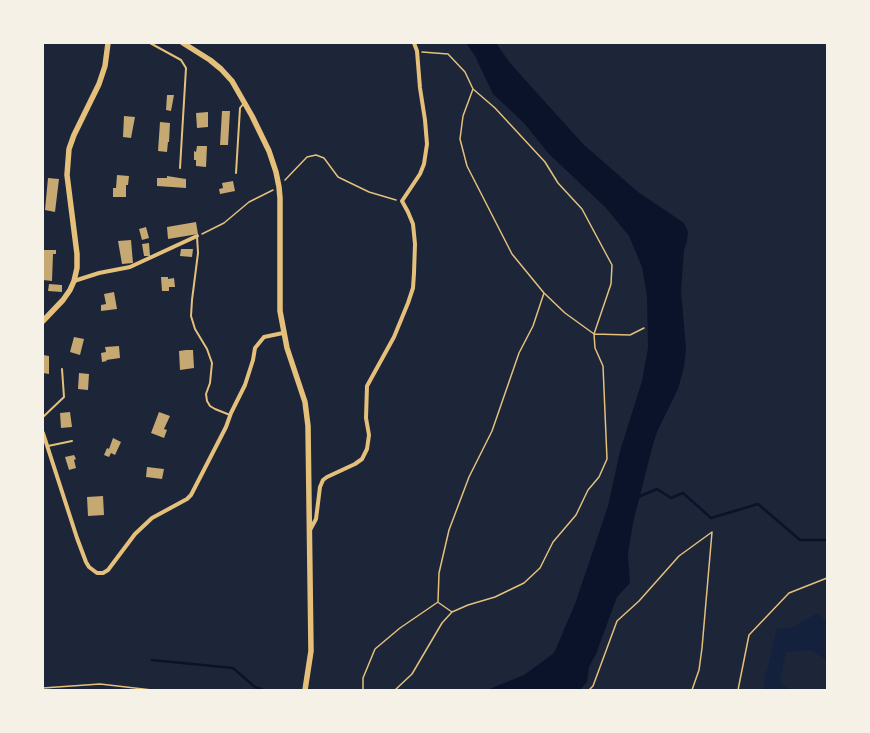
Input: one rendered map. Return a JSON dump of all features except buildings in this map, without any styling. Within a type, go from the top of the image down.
[{"type":"main road","points":[[43,321],[63,300],[74,281],[77,268],[77,254],[67,175],[69,149],[74,135],[99,84],[105,66],[108,43]]},
{"type":"main road","points":[[183,43],[210,60],[232,81],[269,151],[279,187],[280,311],[287,348],[305,402],[308,426],[311,651],[305,690]]},
{"type":"street","points":[[309,532],[316,519],[320,487],[323,480],[356,464],[362,459],[367,449],[369,435],[366,418],[367,386],[394,337],[413,288],[415,252],[413,224],[402,201],[420,174],[424,164],[427,144],[414,43]]},
{"type":"street","points":[[74,281],[100,273],[130,267],[197,236]]},
{"type":"street","points":[[43,434],[86,562],[88,566],[97,573],[103,573],[108,570],[135,534],[152,518],[191,495],[226,427],[230,415],[245,385],[253,360],[255,348],[264,337],[283,333]]},
{"type":"lane","points":[[150,43],[181,60],[186,68],[180,168]]},
{"type":"lane","points":[[236,173],[240,108],[244,102]]},
{"type":"lane","points":[[197,236],[198,254],[191,316],[195,329],[207,349],[212,363],[210,383],[206,394],[207,401],[214,409],[230,415]]},
{"type":"lane","points":[[43,417],[64,397],[62,369]]},
{"type":"lane","points":[[47,446],[72,441]]},
{"type":"path","points":[[395,690],[412,674],[442,623],[452,612],[468,605],[495,597],[524,583],[540,568],[553,542],[576,515],[588,490],[599,477],[606,459],[603,366],[595,348],[594,334],[611,284],[612,265],[582,209],[558,183],[545,162],[495,108],[473,89],[465,72],[448,54],[416,51]]},
{"type":"path","points":[[473,89],[463,116],[460,138],[467,166],[512,254],[544,293],[565,313],[594,334],[630,335],[644,328]]},
{"type":"path","points":[[197,236],[224,223],[249,202],[279,187],[307,157],[316,155],[324,158],[338,177],[369,192],[402,201]]},
{"type":"path","points":[[438,602],[439,573],[448,530],[469,477],[492,431],[518,353],[533,326],[544,293]]},
{"type":"path","points":[[589,690],[593,686],[617,621],[639,600],[679,556],[712,532],[702,648],[699,670],[692,690]]},
{"type":"path","points":[[738,690],[749,635],[789,593],[827,578]]},
{"type":"path","points":[[438,602],[452,612]]},
{"type":"path","points":[[363,690],[363,678],[375,649],[400,628],[438,602]]},
{"type":"path","points":[[43,688],[100,684],[152,690]]},
{"type":"shaded area","points":[[43,43],[827,43],[827,623],[818,613],[790,628],[777,628],[764,683],[764,690],[43,690],[43,61],[45,57],[43,53]]},
{"type":"shaded area","points":[[466,43],[496,43],[510,63],[583,144],[638,192],[684,223],[688,232],[684,250],[681,291],[686,348],[684,367],[678,389],[657,432],[633,523],[628,554],[630,583],[617,597],[596,654],[589,667],[587,682],[580,690],[487,690],[524,675],[554,653],[575,604],[608,506],[620,451],[642,381],[648,348],[647,296],[642,267],[629,236],[606,208],[548,153],[524,123],[493,94],[475,56]]},
{"type":"shaded area","points":[[811,650],[827,660],[827,690],[790,690],[780,682],[786,652]]},
{"type":"waterway","points":[[638,497],[657,489],[671,498],[683,493],[711,518],[758,504],[800,540],[827,540]]},
{"type":"waterway","points":[[152,660],[233,668],[255,687],[263,690]]}]
